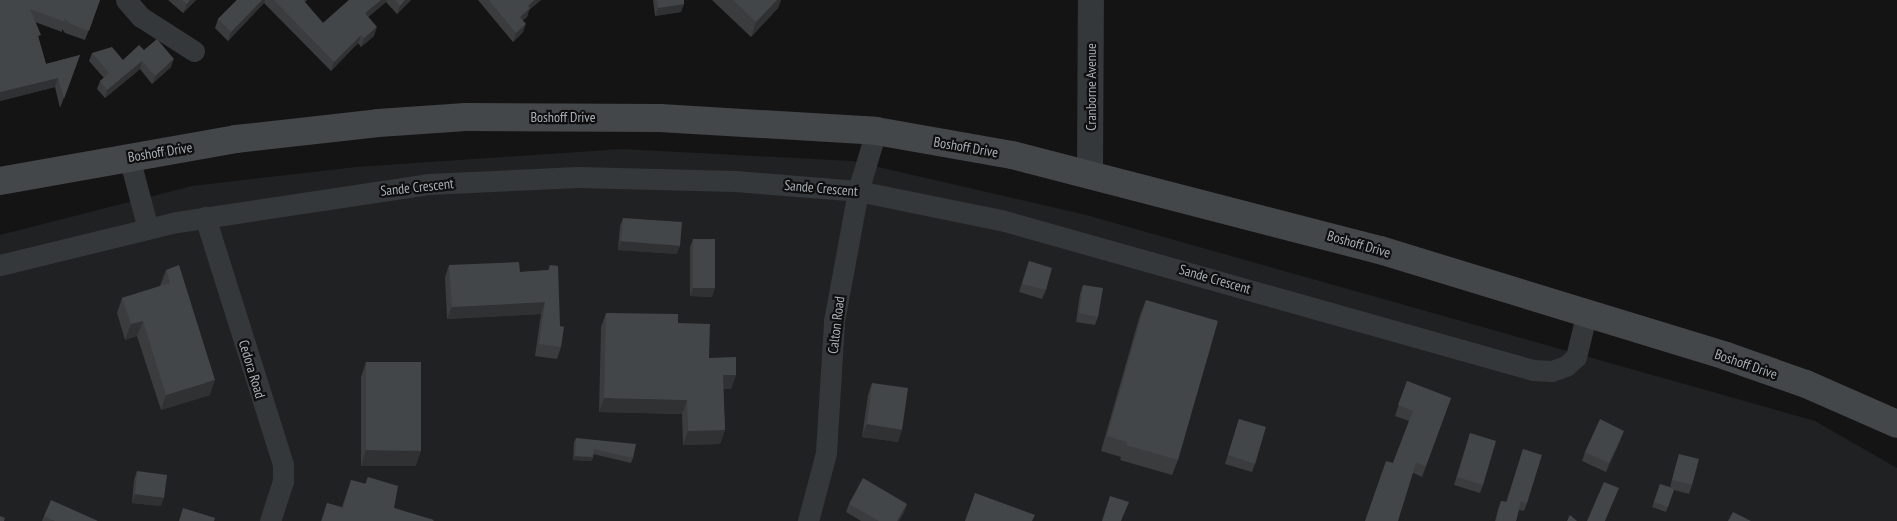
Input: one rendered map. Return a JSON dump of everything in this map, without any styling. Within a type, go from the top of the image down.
[{"type":"main road","name":"Boshoff Drive","points":[[0,181],[129,157],[254,137],[378,123],[466,117],[660,118],[876,131],[1012,155],[1233,209],[1587,312],[1806,384],[1897,424]]},
{"type":"street","points":[[126,0],[141,17],[194,51]]},
{"type":"street","name":"Cranborne Avenue","points":[[1090,175],[1091,0]]},
{"type":"street","name":"Calton Road","points":[[808,521],[826,453],[834,321],[858,191],[876,131]]},
{"type":"street","points":[[129,157],[148,229]]},
{"type":"street","name":"Sande Crescent","points":[[0,266],[148,229],[205,217],[428,184],[569,178],[735,181],[858,191],[1001,220],[1533,370],[1552,371],[1566,366],[1576,358],[1587,312]]},
{"type":"street","name":"Cedora Road","points":[[205,217],[283,465],[283,481],[270,521]]},
{"type":"shaded area","points":[[622,149],[852,161],[1086,215],[1815,421],[1897,468],[1897,521],[0,521],[0,235],[192,186],[356,167]]},
{"type":"building","points":[[0,0],[100,0],[89,31],[69,23],[64,18],[65,22],[30,9],[41,35],[38,36],[46,64],[80,55],[64,99],[58,78],[0,92]]},
{"type":"building","points":[[182,0],[190,0],[187,4]]},
{"type":"building","points":[[237,0],[262,0],[231,32],[218,19]]},
{"type":"building","points":[[274,0],[303,0],[323,23],[349,0],[381,0],[365,13],[377,27],[364,38],[361,35],[334,62]]},
{"type":"building","points":[[395,0],[405,0],[400,6]]},
{"type":"building","points":[[489,0],[534,0],[528,6],[530,8],[520,17],[526,24],[516,33]]},
{"type":"building","points":[[657,0],[684,0],[684,4],[658,8]]},
{"type":"building","points":[[733,0],[777,0],[756,22]]},
{"type":"building","points":[[157,39],[174,59],[155,76],[142,61],[107,90],[100,81],[109,73],[92,53],[112,47],[123,60],[139,45],[144,50]]},
{"type":"building","points":[[623,218],[682,222],[680,246],[621,241]]},
{"type":"building","points":[[693,239],[715,239],[715,288],[693,288]]},
{"type":"building","points":[[1029,261],[1052,268],[1046,290],[1022,284]]},
{"type":"building","points":[[519,262],[520,272],[549,270],[550,265],[558,266],[560,326],[564,327],[561,347],[539,344],[545,302],[452,307],[449,265]]},
{"type":"building","points":[[179,265],[215,380],[166,395],[143,321],[131,324],[122,298],[170,283],[166,270]]},
{"type":"building","points":[[1083,285],[1103,288],[1098,317],[1079,313]]},
{"type":"building","points":[[1146,300],[1218,321],[1178,460],[1126,445],[1127,442],[1107,436]]},
{"type":"building","points":[[606,313],[678,314],[678,323],[710,324],[709,358],[736,357],[736,375],[723,375],[725,430],[688,431],[687,400],[604,398]]},
{"type":"building","points":[[366,362],[421,362],[421,451],[366,450]]},
{"type":"building","points":[[1407,381],[1451,398],[1426,466],[1416,463],[1398,521],[1365,521],[1386,461],[1393,463],[1413,411],[1398,405]]},
{"type":"building","points":[[872,383],[908,388],[902,430],[867,424]]},
{"type":"building","points":[[1239,419],[1266,427],[1255,464],[1228,455]]},
{"type":"building","points":[[1600,419],[1624,431],[1609,463],[1585,452]]},
{"type":"building","points":[[1470,433],[1496,441],[1483,485],[1457,477]]},
{"type":"building","points":[[576,438],[636,444],[633,458],[594,449],[593,457],[575,456]]},
{"type":"building","points":[[1523,449],[1542,455],[1527,503],[1521,501],[1516,521],[1496,521],[1501,501],[1507,502]]},
{"type":"building","points":[[1679,454],[1699,459],[1692,485],[1672,480]]},
{"type":"building","points":[[137,471],[167,475],[164,498],[135,494]]},
{"type":"building","points":[[368,477],[398,486],[394,508],[434,520],[322,521],[327,503],[343,508],[351,480],[366,484]]},
{"type":"building","points":[[863,478],[907,504],[897,521],[879,521],[849,504]]},
{"type":"building","points":[[1604,482],[1619,488],[1605,521],[1587,521]]},
{"type":"building","points":[[1660,484],[1674,489],[1668,507],[1654,502]]},
{"type":"building","points":[[975,493],[1035,515],[1032,521],[965,521]]},
{"type":"building","points":[[1110,496],[1129,502],[1121,521],[1102,521]]},
{"type":"building","points":[[51,500],[98,521],[55,521],[44,516]]},
{"type":"building","points":[[183,508],[215,518],[214,521],[179,521]]},
{"type":"building","points":[[1733,512],[1751,521],[1728,521]]},
{"type":"building","points":[[1570,515],[1577,521],[1567,521]]},
{"type":"building","points":[[0,516],[5,518],[4,521],[0,521]]}]
